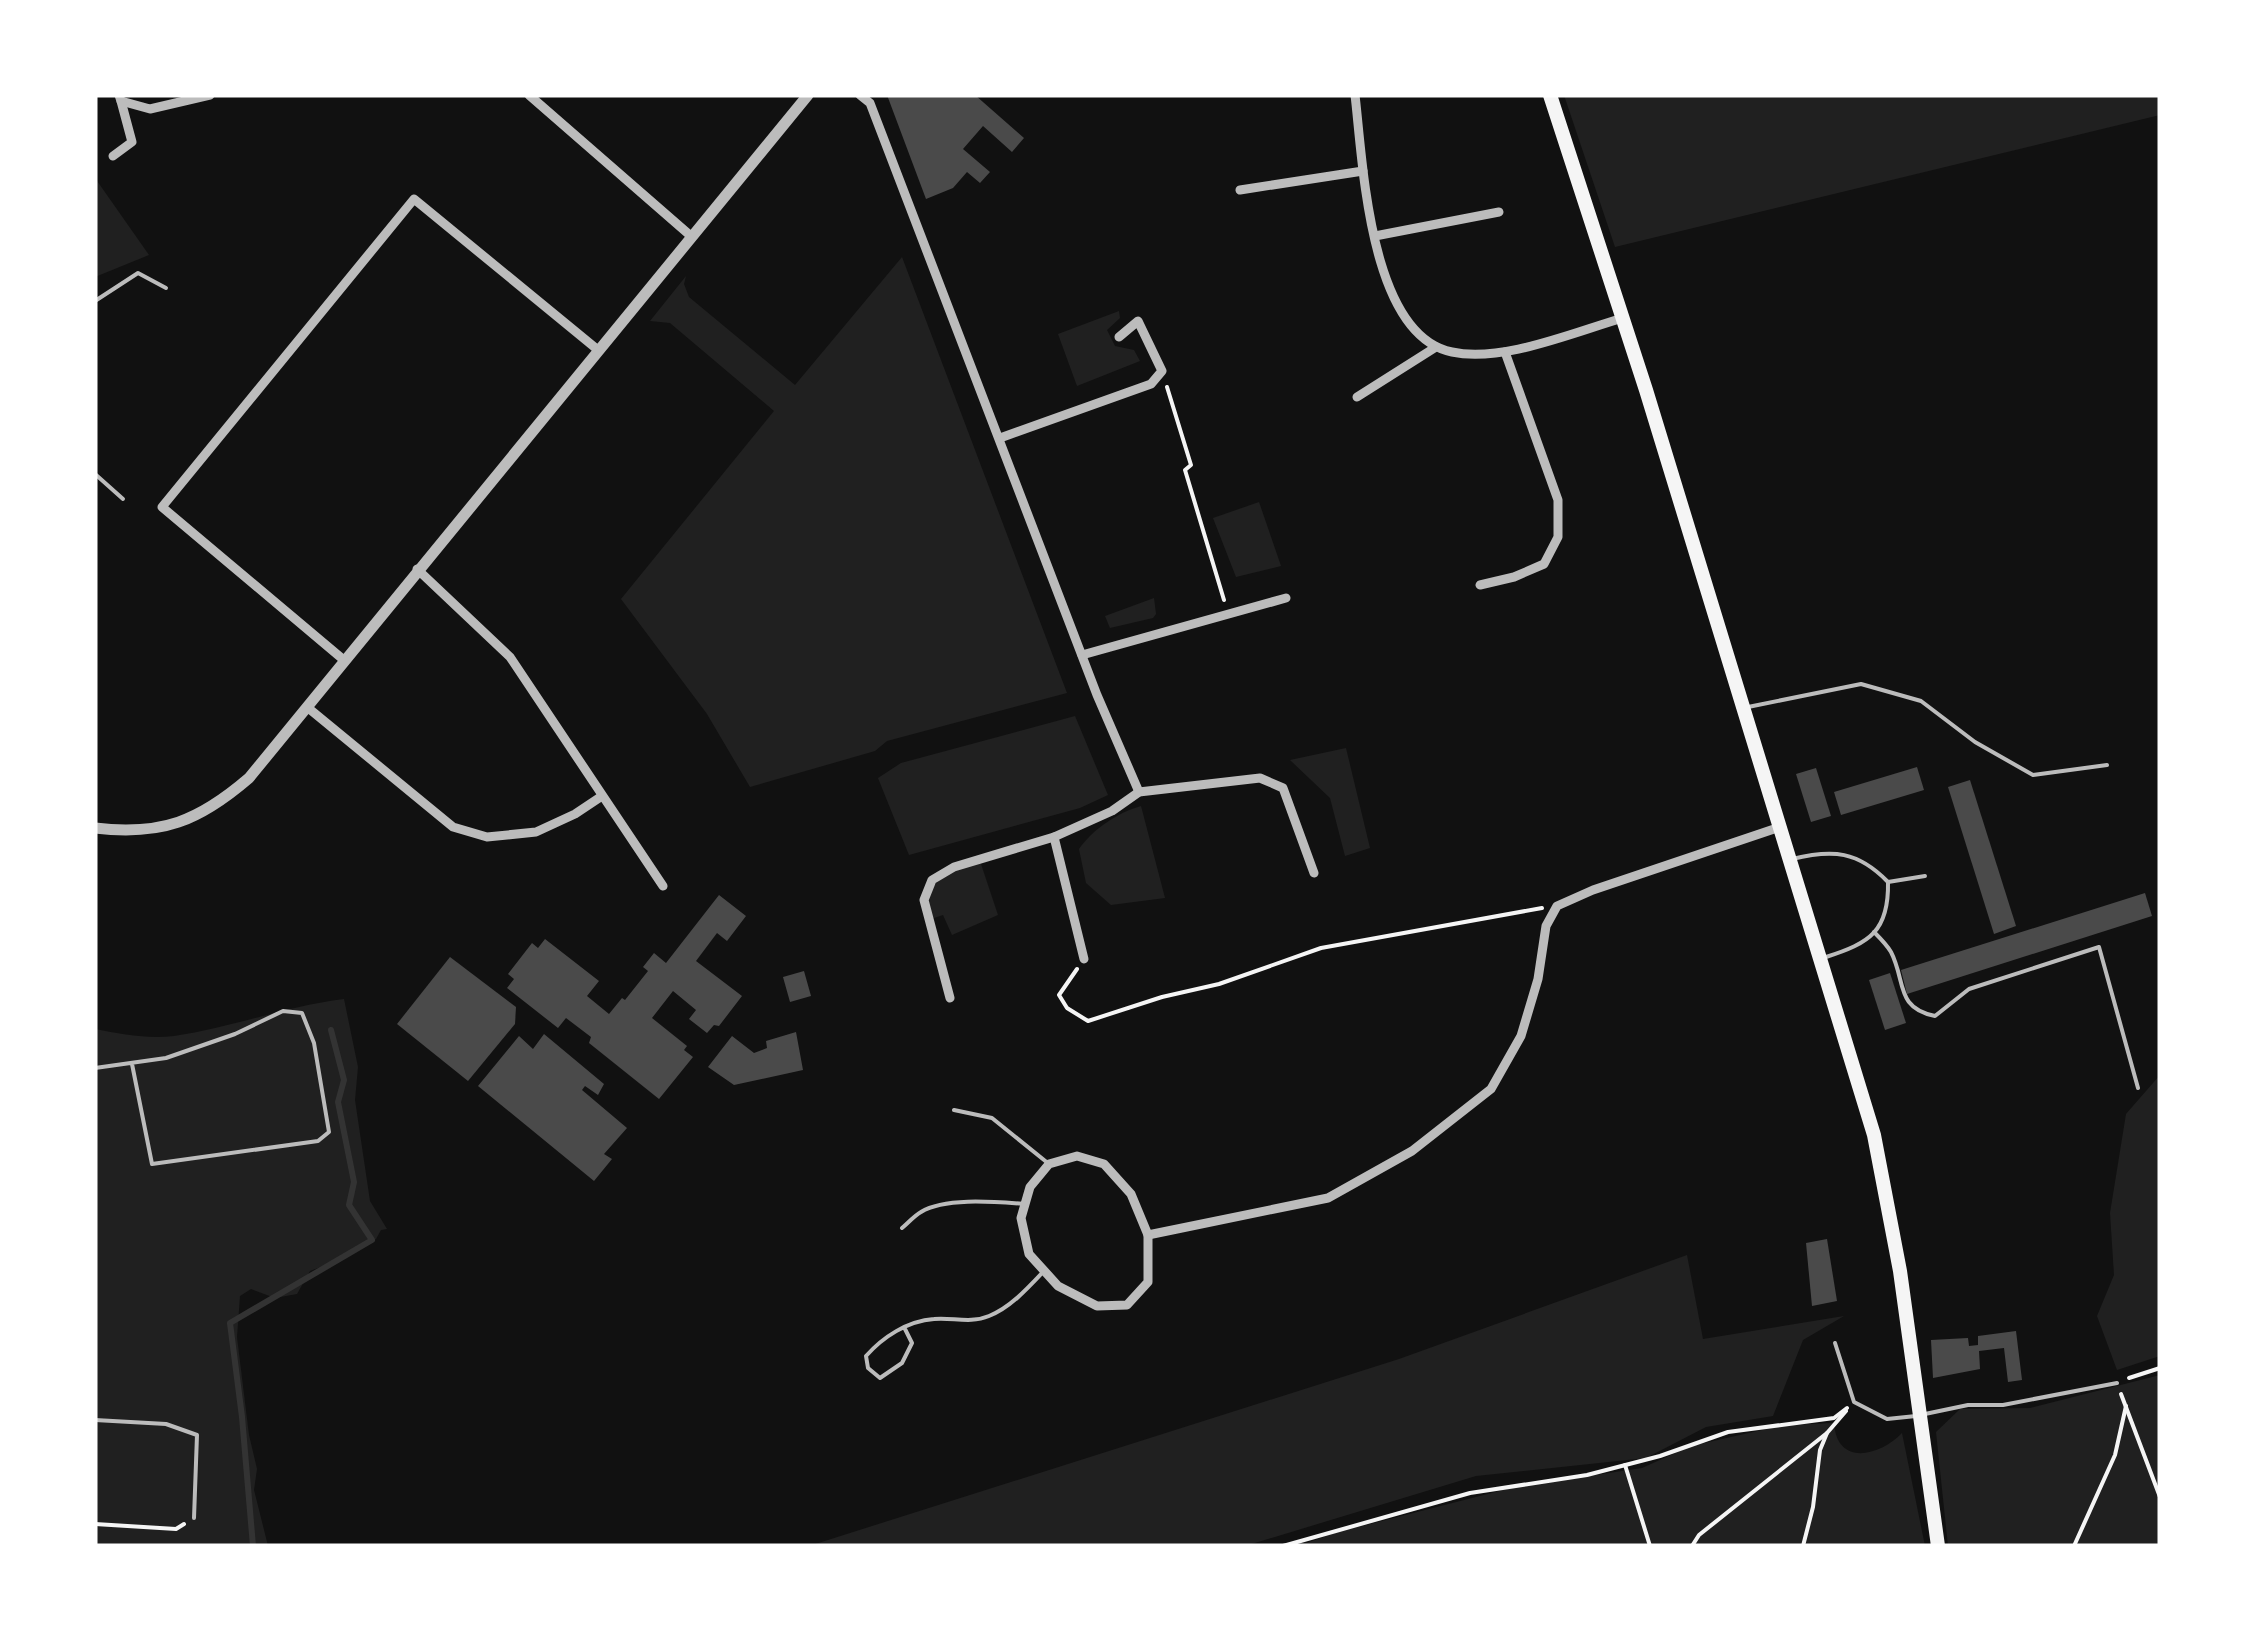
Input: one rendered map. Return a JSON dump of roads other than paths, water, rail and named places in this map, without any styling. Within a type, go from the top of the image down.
[{"type":"main road","points":[[1550,95],[1623,318],[1874,1135],[1900,1271],[1938,1546]]},
{"type":"street","points":[[120,98],[150,109],[210,95]]},
{"type":"street","points":[[529,95],[692,237]]},
{"type":"street","points":[[95,828],[134,833],[174,824],[216,806],[249,778],[808,95]]},
{"type":"street","points":[[860,95],[870,103],[1082,655],[1139,792]]},
{"type":"street","points":[[1355,95],[1364,171],[1384,278],[1400,310],[1424,338],[1454,353],[1505,352],[1623,318]]},
{"type":"street","points":[[113,156],[132,142],[120,98]]},
{"type":"street","points":[[1240,190],[1364,171]]},
{"type":"street","points":[[345,661],[162,507],[414,198],[598,350]]},
{"type":"street","points":[[1375,236],[1499,212]]},
{"type":"street","points":[[1000,438],[1151,384],[1162,371],[1138,321],[1119,337]]},
{"type":"street","points":[[1357,397],[1436,347]]},
{"type":"street","points":[[1480,585],[1544,564],[1558,537],[1558,500],[1505,352]]},
{"type":"street","points":[[417,568],[510,657],[663,886]]},
{"type":"street","points":[[1082,655],[1286,598]]},
{"type":"street","points":[[307,707],[453,828],[488,837],[536,832],[602,796]]},
{"type":"street","points":[[950,998],[924,900],[932,880],[954,867],[1054,837],[1112,811],[1139,792],[1260,778],[1284,788],[1314,873]]},
{"type":"street","points":[[1148,1234],[1328,1198],[1412,1151],[1491,1089],[1522,1036],[1538,980],[1546,926],[1556,906],[1780,827]]},
{"type":"street","points":[[1054,837],[1084,959]]},
{"type":"street","points":[[1077,1156],[1104,1164],[1131,1194],[1148,1234],[1148,1282],[1128,1306],[1097,1306],[1058,1286],[1028,1254],[1021,1218],[1030,1186],[1049,1164],[1077,1156]]},
{"type":"lane","points":[[95,301],[138,273],[166,288]]},
{"type":"lane","points":[[95,474],[122,499]]},
{"type":"lane","points":[[1743,708],[1861,684],[1921,701],[1975,742],[2033,775],[2107,765]]},
{"type":"lane","points":[[1791,860],[1830,853],[1848,856],[1870,863],[1888,882],[1888,904],[1881,925],[1866,941],[1822,959]]},
{"type":"lane","points":[[1888,882],[1925,876]]},
{"type":"lane","points":[[1874,932],[1890,950],[1906,999],[1917,1012],[1935,1016],[1969,989],[2100,947],[2138,1088]]},
{"type":"lane","points":[[95,1068],[166,1058],[236,1034],[284,1011],[302,1013],[314,1043],[328,1132],[318,1141],[152,1164],[132,1064]]},
{"type":"lane","points":[[954,1110],[992,1118],[1049,1164]]},
{"type":"lane","points":[[902,1228],[923,1210],[946,1205],[1025,1204]]},
{"type":"lane","points":[[904,1329],[912,1343],[902,1363],[880,1378],[868,1368],[866,1356],[884,1335],[936,1318],[977,1320],[992,1315],[1029,1288],[1044,1271]]},
{"type":"lane","points":[[1835,1343],[1854,1402],[1887,1419],[1968,1405],[2003,1406],[2117,1382]]},
{"type":"lane","points":[[95,1420],[166,1424],[197,1435],[194,1518]]},
{"type":"waterway","points":[[253,1546],[230,1323],[372,1240],[349,1205],[354,1182],[338,1102],[344,1080],[331,1030]]}]
